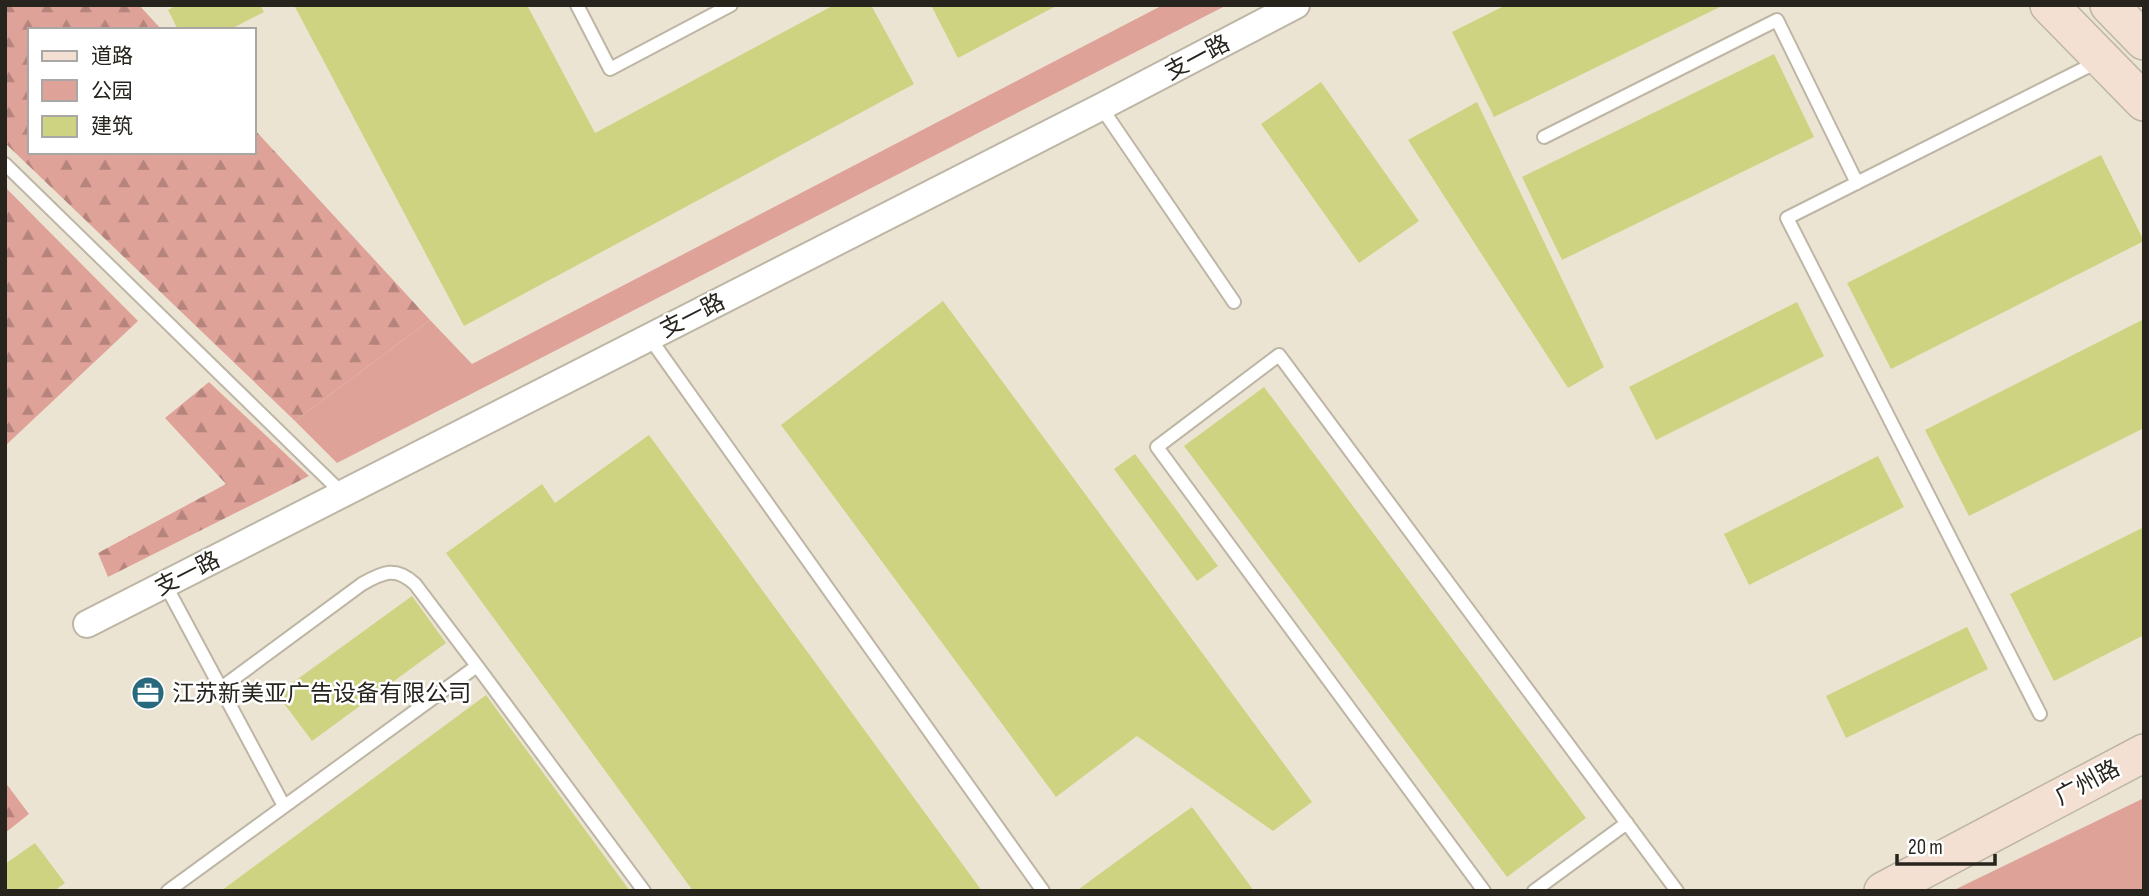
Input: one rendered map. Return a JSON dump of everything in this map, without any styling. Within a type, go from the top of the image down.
[{"type":"main road","points":[[2049,5],[2144,102]]},
{"type":"main road","points":[[2109,5],[2144,41]]},
{"type":"main road","name":"广州路","points":[[1883,891],[2144,753]]},
{"type":"street","name":"支一路","points":[[87,624],[1296,5]]},
{"type":"lane","points":[[577,5],[610,69],[731,5]]},
{"type":"lane","points":[[1544,137],[1777,20],[1857,183]]},
{"type":"lane","points":[[2040,714],[1787,218],[2103,59]]},
{"type":"lane","points":[[1101,107],[1234,302]]},
{"type":"lane","points":[[5,164],[342,493]]},
{"type":"lane","points":[[649,337],[1042,891]]},
{"type":"lane","points":[[1484,891],[1157,447],[1279,355],[1678,891]]},
{"type":"lane","points":[[221,688],[362,584],[383,574],[395,572],[407,576],[644,891]]},
{"type":"lane","points":[[165,584],[284,806]]},
{"type":"lane","points":[[168,891],[477,666]]},
{"type":"lane","points":[[1534,891],[1627,823]]},
{"type":"green space","points":[[5,5],[139,5],[160,28],[28,28],[28,154],[256,154],[256,131],[430,320],[295,421],[5,143]]},
{"type":"green space","points":[[1163,5],[1227,5],[337,463],[295,421],[430,320],[472,364]]},
{"type":"green space","points":[[5,187],[138,321],[5,446]]},
{"type":"green space","points":[[209,382],[309,476],[108,577],[98,553],[226,484],[165,418]]},
{"type":"green space","points":[[5,782],[29,814],[5,833]]},
{"type":"green space","points":[[2144,798],[2144,891],[1952,891]]},
{"type":"building","points":[[177,5],[260,5],[264,12],[233,28],[177,28],[168,10]]},
{"type":"building","points":[[294,5],[527,5],[595,133],[834,5],[871,5],[914,84],[464,326]]},
{"type":"building","points":[[931,5],[1058,5],[958,58]]},
{"type":"building","points":[[1506,5],[1724,5],[1494,117],[1452,32]]},
{"type":"building","points":[[1774,54],[1814,137],[1562,260],[1522,177]]},
{"type":"building","points":[[1321,82],[1419,221],[1359,263],[1261,124]]},
{"type":"building","points":[[1477,102],[1604,367],[1568,388],[1408,140]]},
{"type":"building","points":[[2101,155],[2144,241],[1891,369],[1847,283]]},
{"type":"building","points":[[943,301],[1312,802],[1273,831],[1137,736],[1056,797],[781,425]]},
{"type":"building","points":[[1797,302],[1824,356],[1656,440],[1629,387]]},
{"type":"building","points":[[2144,319],[2144,428],[1969,516],[1925,430]]},
{"type":"building","points":[[1264,387],[1586,818],[1507,877],[1184,446]]},
{"type":"building","points":[[649,435],[982,891],[693,891],[446,553],[542,484],[555,503]]},
{"type":"building","points":[[1135,454],[1218,566],[1197,581],[1114,469]]},
{"type":"building","points":[[1878,456],[1904,507],[1749,585],[1724,534]]},
{"type":"building","points":[[2144,527],[2144,635],[2054,681],[2010,594]]},
{"type":"building","points":[[412,596],[446,643],[312,741],[277,694]]},
{"type":"building","points":[[1967,627],[1988,669],[1846,738],[1826,696]]},
{"type":"building","points":[[486,695],[630,891],[221,891]]},
{"type":"building","points":[[1192,807],[1254,891],[1079,889],[1150,837]]},
{"type":"building","points":[[35,843],[65,883],[54,891],[5,891],[5,864]]},
{"type":"place","name":"江苏新美亚广告设备有限公司","points":[[148,693]]}]
